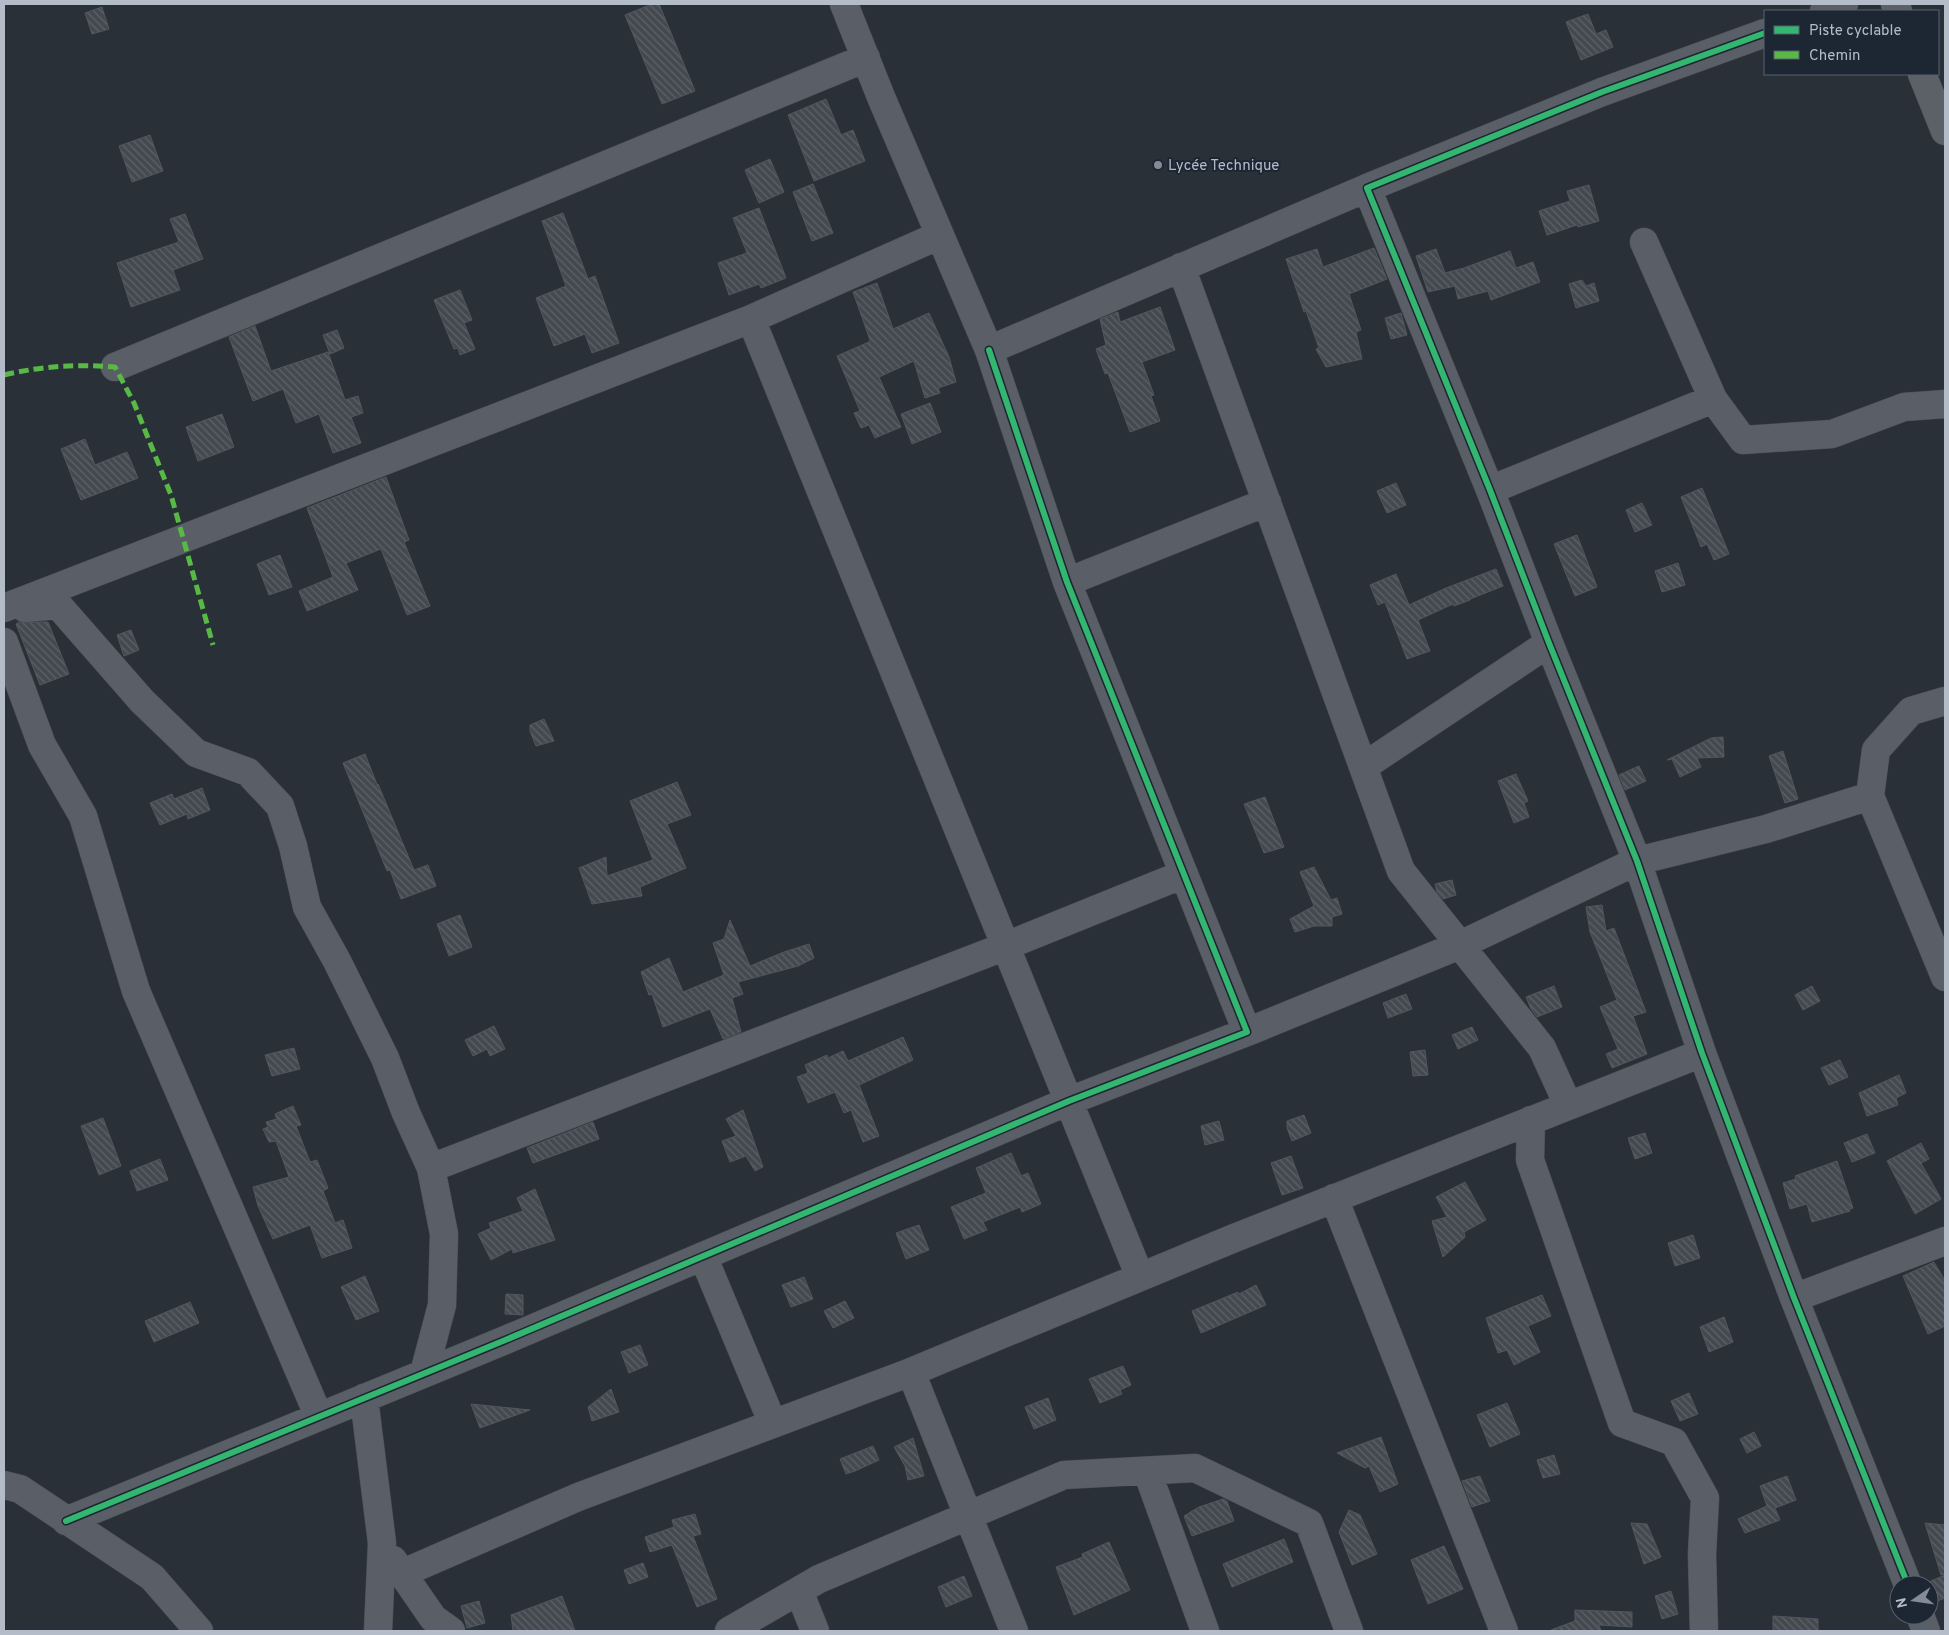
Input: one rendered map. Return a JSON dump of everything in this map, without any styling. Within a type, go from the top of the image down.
[{"type":"main road","points":[[1922,75],[1945,132]]},
{"type":"street","points":[[844,4],[989,350],[1067,582],[1247,1032]]},
{"type":"street","points":[[1827,10],[1844,4]]},
{"type":"street","points":[[989,350],[1367,188],[1602,92],[1764,33]]},
{"type":"street","points":[[115,367],[866,58]]},
{"type":"street","points":[[1367,188],[1490,490],[1549,643],[1637,861],[1702,1053],[1794,1298],[1904,1575]]},
{"type":"street","points":[[4,609],[751,319],[940,235]]},
{"type":"street","points":[[1644,242],[1713,399],[1743,440],[1832,434],[1904,407],[1945,404]]},
{"type":"street","points":[[1181,267],[1401,871],[1542,1048],[1568,1105]]},
{"type":"street","points":[[751,319],[1140,1277]]},
{"type":"street","points":[[1490,490],[1713,399]]},
{"type":"street","points":[[1067,582],[1266,502]]},
{"type":"street","points":[[4,609],[58,605],[142,701],[196,752],[248,772],[280,806],[293,846],[307,907],[337,961],[385,1058],[406,1113],[431,1168],[444,1234],[444,1252],[442,1305],[424,1373]]},
{"type":"street","points":[[4,642],[42,745],[83,816],[136,991],[319,1417]]},
{"type":"street","points":[[1363,767],[1549,643]]},
{"type":"street","points":[[1945,701],[1911,711],[1876,750],[1870,796],[1945,977]]},
{"type":"street","points":[[66,1521],[704,1256],[1069,1101],[1247,1032],[1460,945],[1637,861],[1766,829],[1870,796]]},
{"type":"street","points":[[431,1168],[1006,946],[1184,874]]},
{"type":"street","points":[[403,1573],[578,1497],[911,1372],[1334,1198],[1702,1053]]},
{"type":"street","points":[[1530,1120],[1530,1160],[1622,1423],[1674,1442],[1705,1498],[1702,1554],[1704,1631]]},
{"type":"street","points":[[1334,1198],[1504,1631]]},
{"type":"street","points":[[1794,1298],[1945,1241]]},
{"type":"street","points":[[704,1256],[774,1424]]},
{"type":"street","points":[[911,1372],[970,1515],[1014,1631]]},
{"type":"street","points":[[364,1398],[382,1543],[378,1631]]},
{"type":"street","points":[[729,1631],[819,1579],[1064,1475],[1195,1468],[1309,1523],[1349,1631]]},
{"type":"street","points":[[1147,1471],[1205,1631]]},
{"type":"street","points":[[4,1485],[20,1489],[152,1578],[199,1631]]},
{"type":"street","points":[[382,1543],[433,1618],[452,1631]]},
{"type":"street","points":[[799,1591],[815,1631]]},
{"type":"building","points":[[652,4],[659,4],[695,91],[662,104],[625,15]]},
{"type":"building","points":[[102,7],[109,29],[92,34],[85,13]]},
{"type":"building","points":[[1588,14],[1596,34],[1606,30],[1613,47],[1581,60],[1566,22]]},
{"type":"building","points":[[826,99],[841,135],[853,130],[865,161],[814,181],[788,115]]},
{"type":"building","points":[[150,135],[163,171],[132,182],[119,146]]},
{"type":"building","points":[[770,159],[784,192],[759,203],[745,170]]},
{"type":"building","points":[[813,184],[833,233],[812,241],[793,192]]},
{"type":"building","points":[[1589,185],[1599,221],[1578,227],[1577,225],[1547,235],[1539,211],[1570,201],[1567,191]]},
{"type":"building","points":[[759,208],[786,278],[761,288],[759,284],[729,295],[718,263],[747,253],[733,218]]},
{"type":"building","points":[[563,213],[588,279],[595,276],[619,343],[592,353],[585,334],[554,346],[536,298],[566,286],[542,221]]},
{"type":"building","points":[[185,214],[203,259],[173,270],[180,290],[131,307],[117,263],[179,242],[170,219]]},
{"type":"building","points":[[1374,248],[1387,279],[1349,294],[1361,330],[1356,332],[1362,359],[1326,367],[1316,349],[1319,348],[1306,311],[1304,312],[1286,259],[1317,249],[1323,267]]},
{"type":"building","points":[[1436,249],[1445,273],[1510,251],[1516,268],[1533,262],[1540,282],[1491,300],[1488,291],[1458,299],[1455,286],[1428,292],[1416,256]]},
{"type":"building","points":[[1582,280],[1586,286],[1594,283],[1599,301],[1576,308],[1569,284]]},
{"type":"building","points":[[877,283],[893,329],[929,313],[949,357],[956,382],[938,388],[940,393],[925,398],[914,361],[879,377],[901,427],[875,438],[869,425],[861,428],[854,413],[860,411],[837,356],[869,342],[870,340],[853,292]]},
{"type":"building","points":[[460,290],[472,320],[464,323],[475,349],[460,355],[458,348],[454,349],[434,300]]},
{"type":"building","points":[[1160,307],[1175,350],[1142,362],[1154,395],[1151,396],[1160,421],[1130,432],[1108,373],[1105,374],[1096,349],[1106,345],[1100,319],[1118,312],[1120,322]]},
{"type":"building","points":[[1401,313],[1407,335],[1391,339],[1385,318]]},
{"type":"building","points":[[255,326],[271,371],[328,352],[345,400],[358,396],[363,413],[351,417],[361,443],[333,453],[319,414],[296,423],[283,389],[253,401],[229,337]]},
{"type":"building","points":[[337,330],[344,348],[330,354],[323,335]]},
{"type":"building","points":[[930,403],[941,432],[912,444],[901,414]]},
{"type":"building","points":[[222,414],[234,447],[198,461],[186,427]]},
{"type":"building","points":[[85,439],[95,465],[127,452],[138,478],[81,500],[61,449]]},
{"type":"building","points":[[386,477],[409,540],[404,542],[430,606],[407,615],[381,549],[346,563],[358,590],[307,611],[299,591],[333,577],[307,508]]},
{"type":"building","points":[[1396,483],[1406,505],[1387,513],[1377,491]]},
{"type":"building","points":[[1702,488],[1729,554],[1714,560],[1707,544],[1701,547],[1681,497]]},
{"type":"building","points":[[1642,503],[1652,525],[1635,532],[1626,510]]},
{"type":"building","points":[[1577,535],[1597,587],[1575,596],[1554,544]]},
{"type":"building","points":[[280,555],[292,587],[269,595],[257,564]]},
{"type":"building","points":[[1678,563],[1685,585],[1662,592],[1655,571]]},
{"type":"building","points":[[1496,569],[1503,586],[1454,606],[1453,604],[1418,620],[1430,651],[1407,659],[1385,602],[1378,605],[1370,585],[1396,574],[1409,605],[1446,588]]},
{"type":"building","points":[[19,622],[48,622],[69,674],[40,685],[16,624]]},
{"type":"building","points":[[131,630],[139,650],[124,656],[117,635]]},
{"type":"building","points":[[544,719],[554,741],[536,746],[530,731],[530,725]]},
{"type":"building","points":[[1723,737],[1724,757],[1697,758],[1701,767],[1680,777],[1672,759],[1667,760],[1711,738]]},
{"type":"building","points":[[1783,751],[1798,799],[1785,803],[1769,756]]},
{"type":"building","points":[[365,754],[414,870],[428,865],[436,886],[401,899],[390,870],[387,871],[343,763]]},
{"type":"building","points":[[1639,766],[1646,781],[1625,790],[1619,775]]},
{"type":"building","points":[[1516,774],[1528,801],[1524,803],[1529,817],[1514,823],[1498,781]]},
{"type":"building","points":[[677,782],[691,815],[667,824],[686,868],[640,887],[642,896],[592,904],[579,868],[606,857],[607,876],[653,860],[630,801]]},
{"type":"building","points":[[202,788],[210,810],[188,819],[187,814],[160,825],[150,803],[172,794],[174,799]]},
{"type":"building","points":[[1265,797],[1284,847],[1264,853],[1244,804]]},
{"type":"building","points":[[1314,867],[1331,900],[1337,898],[1342,914],[1332,917],[1332,926],[1314,926],[1295,932],[1290,919],[1314,906],[1300,872]]},
{"type":"building","points":[[1452,880],[1456,895],[1443,899],[1437,892],[1435,884]]},
{"type":"building","points":[[1602,905],[1606,931],[1614,928],[1646,1012],[1633,1016],[1647,1054],[1612,1068],[1606,1054],[1618,1049],[1600,1007],[1617,1000],[1590,932],[1586,907]]},
{"type":"building","points":[[460,915],[472,947],[449,956],[437,924]]},
{"type":"building","points":[[730,920],[750,966],[809,944],[814,958],[798,966],[738,982],[743,994],[732,998],[741,1032],[723,1039],[710,1009],[663,1027],[652,994],[649,995],[641,972],[669,958],[683,992],[724,975],[713,943],[724,939]]},
{"type":"building","points":[[1554,986],[1562,1007],[1537,1017],[1526,997]]},
{"type":"building","points":[[1812,986],[1820,1001],[1803,1010],[1795,995]]},
{"type":"building","points":[[1406,994],[1412,1009],[1388,1018],[1383,1003]]},
{"type":"building","points":[[494,1026],[505,1049],[490,1056],[487,1049],[473,1056],[465,1040]]},
{"type":"building","points":[[1472,1027],[1478,1040],[1458,1049],[1452,1035]]},
{"type":"building","points":[[903,1037],[913,1060],[859,1085],[879,1136],[863,1142],[851,1110],[844,1113],[835,1092],[808,1103],[797,1077],[808,1073],[805,1065],[827,1055],[828,1058],[843,1051],[848,1061]]},
{"type":"building","points":[[294,1048],[300,1069],[272,1076],[265,1055]]},
{"type":"building","points":[[1425,1050],[1428,1075],[1413,1076],[1410,1052]]},
{"type":"building","points":[[1840,1060],[1848,1077],[1829,1085],[1821,1068]]},
{"type":"building","points":[[1899,1075],[1906,1093],[1896,1098],[1898,1105],[1867,1116],[1859,1093]]},
{"type":"building","points":[[293,1106],[301,1125],[296,1126],[310,1162],[317,1160],[328,1188],[323,1191],[335,1223],[343,1220],[352,1248],[322,1258],[310,1225],[273,1239],[258,1206],[253,1187],[289,1177],[276,1141],[269,1142],[263,1129],[268,1127],[266,1122],[277,1119],[275,1114]]},
{"type":"building","points":[[743,1110],[763,1167],[755,1171],[746,1156],[730,1162],[722,1141],[736,1136],[726,1119]]},
{"type":"building","points":[[1304,1115],[1311,1133],[1292,1141],[1287,1128],[1287,1121]]},
{"type":"building","points":[[103,1118],[121,1166],[99,1175],[81,1126]]},
{"type":"building","points":[[1219,1121],[1224,1140],[1205,1145],[1201,1126]]},
{"type":"building","points":[[593,1122],[599,1139],[533,1163],[527,1148]]},
{"type":"building","points":[[1645,1133],[1652,1153],[1635,1159],[1628,1138]]},
{"type":"building","points":[[1867,1134],[1875,1153],[1852,1162],[1844,1143]]},
{"type":"building","points":[[1921,1143],[1929,1159],[1921,1163],[1941,1199],[1915,1214],[1887,1161]]},
{"type":"building","points":[[1011,1153],[1021,1176],[1028,1173],[1041,1204],[1022,1212],[1020,1207],[983,1222],[987,1230],[964,1239],[951,1207],[986,1193],[976,1168]]},
{"type":"building","points":[[1291,1156],[1303,1188],[1282,1195],[1271,1163]]},
{"type":"building","points":[[160,1159],[168,1180],[137,1191],[130,1171]]},
{"type":"building","points":[[1837,1161],[1853,1208],[1849,1209],[1850,1211],[1812,1222],[1807,1204],[1790,1209],[1783,1183],[1796,1179],[1795,1176]]},
{"type":"building","points":[[1465,1182],[1486,1220],[1464,1232],[1465,1237],[1443,1257],[1432,1221],[1447,1217],[1436,1197]]},
{"type":"building","points":[[535,1189],[555,1240],[513,1253],[512,1249],[491,1260],[478,1234],[491,1228],[489,1223],[523,1211],[517,1198]]},
{"type":"building","points":[[919,1225],[929,1250],[906,1259],[896,1233]]},
{"type":"building","points":[[1693,1235],[1700,1258],[1675,1266],[1668,1243]]},
{"type":"building","points":[[1934,1262],[1945,1281],[1945,1326],[1928,1334],[1903,1276]]},
{"type":"building","points":[[365,1276],[379,1311],[356,1320],[341,1287]]},
{"type":"building","points":[[804,1277],[813,1299],[791,1307],[782,1285]]},
{"type":"building","points":[[1256,1285],[1266,1305],[1201,1333],[1192,1311],[1238,1292],[1239,1294]]},
{"type":"building","points":[[506,1294],[523,1295],[523,1315],[505,1314]]},
{"type":"building","points":[[1542,1295],[1551,1316],[1528,1326],[1540,1352],[1514,1365],[1507,1350],[1498,1353],[1486,1318]]},
{"type":"building","points":[[845,1301],[854,1318],[833,1328],[824,1311]]},
{"type":"building","points":[[190,1302],[199,1323],[154,1342],[145,1321]]},
{"type":"building","points":[[1724,1317],[1733,1342],[1709,1352],[1700,1327]]},
{"type":"building","points":[[640,1345],[648,1365],[629,1373],[621,1352]]},
{"type":"building","points":[[1123,1366],[1131,1385],[1120,1390],[1122,1394],[1100,1403],[1089,1379]]},
{"type":"building","points":[[611,1389],[619,1412],[592,1421],[588,1407]]},
{"type":"building","points":[[1689,1393],[1698,1414],[1680,1421],[1671,1401]]},
{"type":"building","points":[[1048,1398],[1056,1420],[1034,1429],[1025,1407]]},
{"type":"building","points":[[1507,1403],[1520,1434],[1490,1447],[1477,1415]]},
{"type":"building","points":[[471,1404],[530,1410],[480,1428]]},
{"type":"building","points":[[1754,1432],[1761,1446],[1747,1453],[1740,1439]]},
{"type":"building","points":[[1381,1437],[1398,1484],[1380,1492],[1369,1466],[1365,1468],[1337,1453]]},
{"type":"building","points":[[913,1438],[924,1476],[908,1480],[905,1466],[894,1447]]},
{"type":"building","points":[[873,1446],[879,1460],[846,1474],[840,1459]]},
{"type":"building","points":[[1554,1455],[1560,1474],[1543,1478],[1537,1460]]},
{"type":"building","points":[[1480,1476],[1490,1501],[1472,1507],[1462,1481]]},
{"type":"building","points":[[1787,1476],[1796,1500],[1775,1508],[1780,1520],[1745,1533],[1738,1519],[1767,1506],[1760,1486]]},
{"type":"building","points":[[1223,1499],[1227,1501],[1234,1521],[1192,1536],[1184,1516],[1199,1507]]},
{"type":"building","points":[[1349,1510],[1360,1515],[1377,1554],[1352,1565],[1339,1532]]},
{"type":"building","points":[[695,1514],[701,1534],[693,1536],[717,1599],[697,1607],[672,1545],[650,1552],[645,1537],[674,1527],[672,1520]]},
{"type":"building","points":[[1631,1523],[1647,1524],[1661,1557],[1644,1564]]},
{"type":"building","points":[[1925,1523],[1945,1525],[1945,1574],[1941,1575]]},
{"type":"building","points":[[1284,1539],[1293,1562],[1232,1587],[1223,1564]]},
{"type":"building","points":[[1109,1542],[1130,1590],[1074,1615],[1056,1567],[1083,1557],[1082,1554]]},
{"type":"building","points":[[1444,1546],[1463,1589],[1428,1604],[1411,1560]]},
{"type":"building","points":[[643,1563],[648,1577],[629,1584],[624,1570]]},
{"type":"building","points":[[1945,1575],[1945,1598],[1939,1600],[1939,1578]]},
{"type":"building","points":[[964,1576],[972,1596],[946,1607],[938,1587]]},
{"type":"building","points":[[1671,1591],[1678,1614],[1662,1619],[1655,1596]]},
{"type":"building","points":[[562,1596],[575,1631],[513,1631],[511,1615]]},
{"type":"building","points":[[479,1601],[485,1623],[467,1628],[461,1606]]},
{"type":"building","points":[[1575,1610],[1632,1612],[1632,1627],[1599,1625],[1601,1631],[1551,1631],[1575,1621]]},
{"type":"building","points":[[1773,1616],[1818,1619],[1818,1631],[1773,1631]]},
{"type":"marked path","points":[[4,375],[59,366],[115,367],[134,403],[171,495],[213,645]]},
{"type":"cycle path","points":[[1764,33],[1602,92],[1367,188],[1490,490],[1549,643],[1637,861],[1702,1053],[1794,1298],[1904,1575]]},
{"type":"cycle path","points":[[66,1521],[503,1341],[1069,1101],[1247,1032],[1067,582],[989,350]]},
{"type":"place","name":"Lycée Technique","points":[[1158,165]]}]
